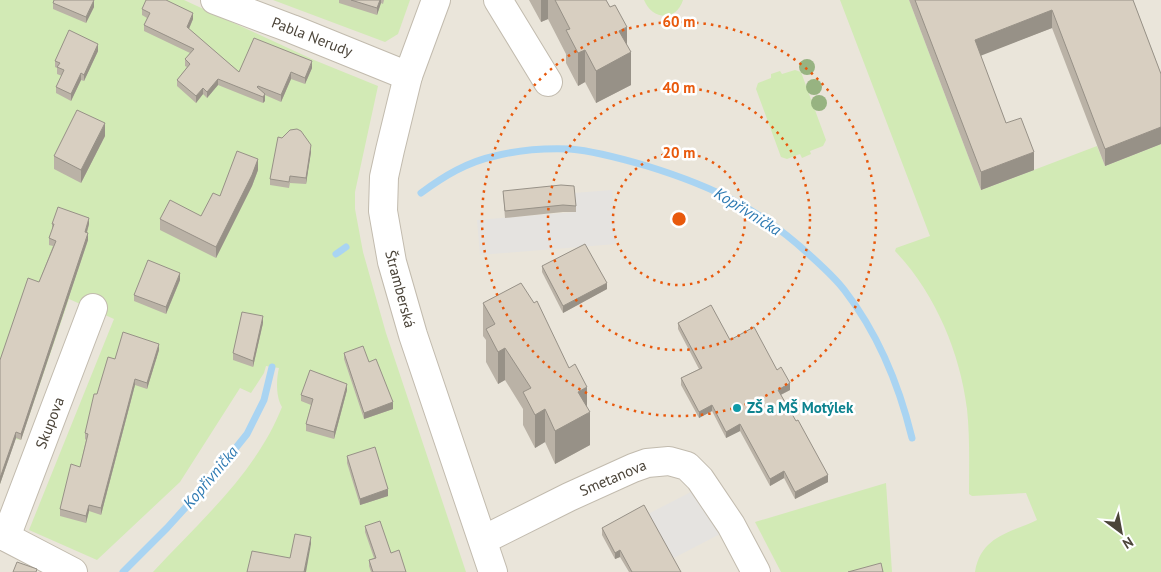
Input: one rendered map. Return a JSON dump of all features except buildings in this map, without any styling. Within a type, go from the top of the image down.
[{"type":"street","name":"Pabla Nerudy","points":[[215,0],[292,28],[408,76]]},
{"type":"street","name":"Štramberská","points":[[436,0],[408,76],[384,177],[383,211],[392,262],[413,335],[493,572]]},
{"type":"street","points":[[498,0],[548,82]]},
{"type":"street","name":"Skupova","points":[[3,536],[93,308]]},
{"type":"street","name":"Smetanova","points":[[483,540],[569,497],[647,462],[669,461],[687,466],[700,479],[731,525],[756,572]]},
{"type":"street","points":[[3,536],[73,572]]},
{"type":"shaded area","points":[[0,0],[1161,0],[1161,572],[0,572]]},
{"type":"shaded area","points":[[612,190],[616,244],[480,255],[477,220],[576,212],[574,193]]},
{"type":"shaded area","points":[[694,488],[723,537],[718,535],[670,560],[646,515],[689,493]]},
{"type":"green space","points":[[0,0],[184,0],[314,60],[378,86],[355,192],[355,209],[363,252],[386,333],[466,572],[153,572],[208,515],[242,475],[271,431],[282,407],[277,388],[279,368],[266,366],[264,373],[251,393],[240,388],[180,482],[97,560],[29,530],[114,319],[69,299],[21,440],[15,439],[0,484]]},
{"type":"green space","points":[[273,0],[410,0],[398,34],[385,42]]},
{"type":"green space","points":[[644,0],[683,0],[675,12],[664,16],[652,12]]},
{"type":"green space","points":[[840,0],[909,0],[981,190],[1097,146],[1105,166],[1161,144],[1161,572],[975,572],[978,560],[990,543],[998,537],[1037,520],[1026,493],[972,496],[969,494],[967,409],[964,388],[952,345],[934,304],[922,285],[895,251],[896,248],[930,236]]},
{"type":"green space","points":[[795,70],[801,72],[826,140],[823,146],[810,151],[811,154],[802,158],[800,154],[787,159],[781,157],[756,89],[758,83],[771,78],[771,74],[780,71],[782,74]]},
{"type":"green space","points":[[886,483],[892,572],[781,572],[755,522]]},
{"type":"waterway","name":"Kopřivnička","points":[[421,193],[456,170],[475,162],[504,154],[542,149],[570,149],[609,156],[672,174],[716,192],[776,227],[814,259],[842,287],[878,343],[901,399],[912,438]]},
{"type":"waterway","name":"Kopřivnička","points":[[336,254],[346,247]]},
{"type":"waterway","name":"Kopřivnička","points":[[123,572],[206,485],[247,434],[264,400],[272,367]]},
{"type":"place","name":"ZŠ a MŠ Motýlek","points":[[737,408]]}]
